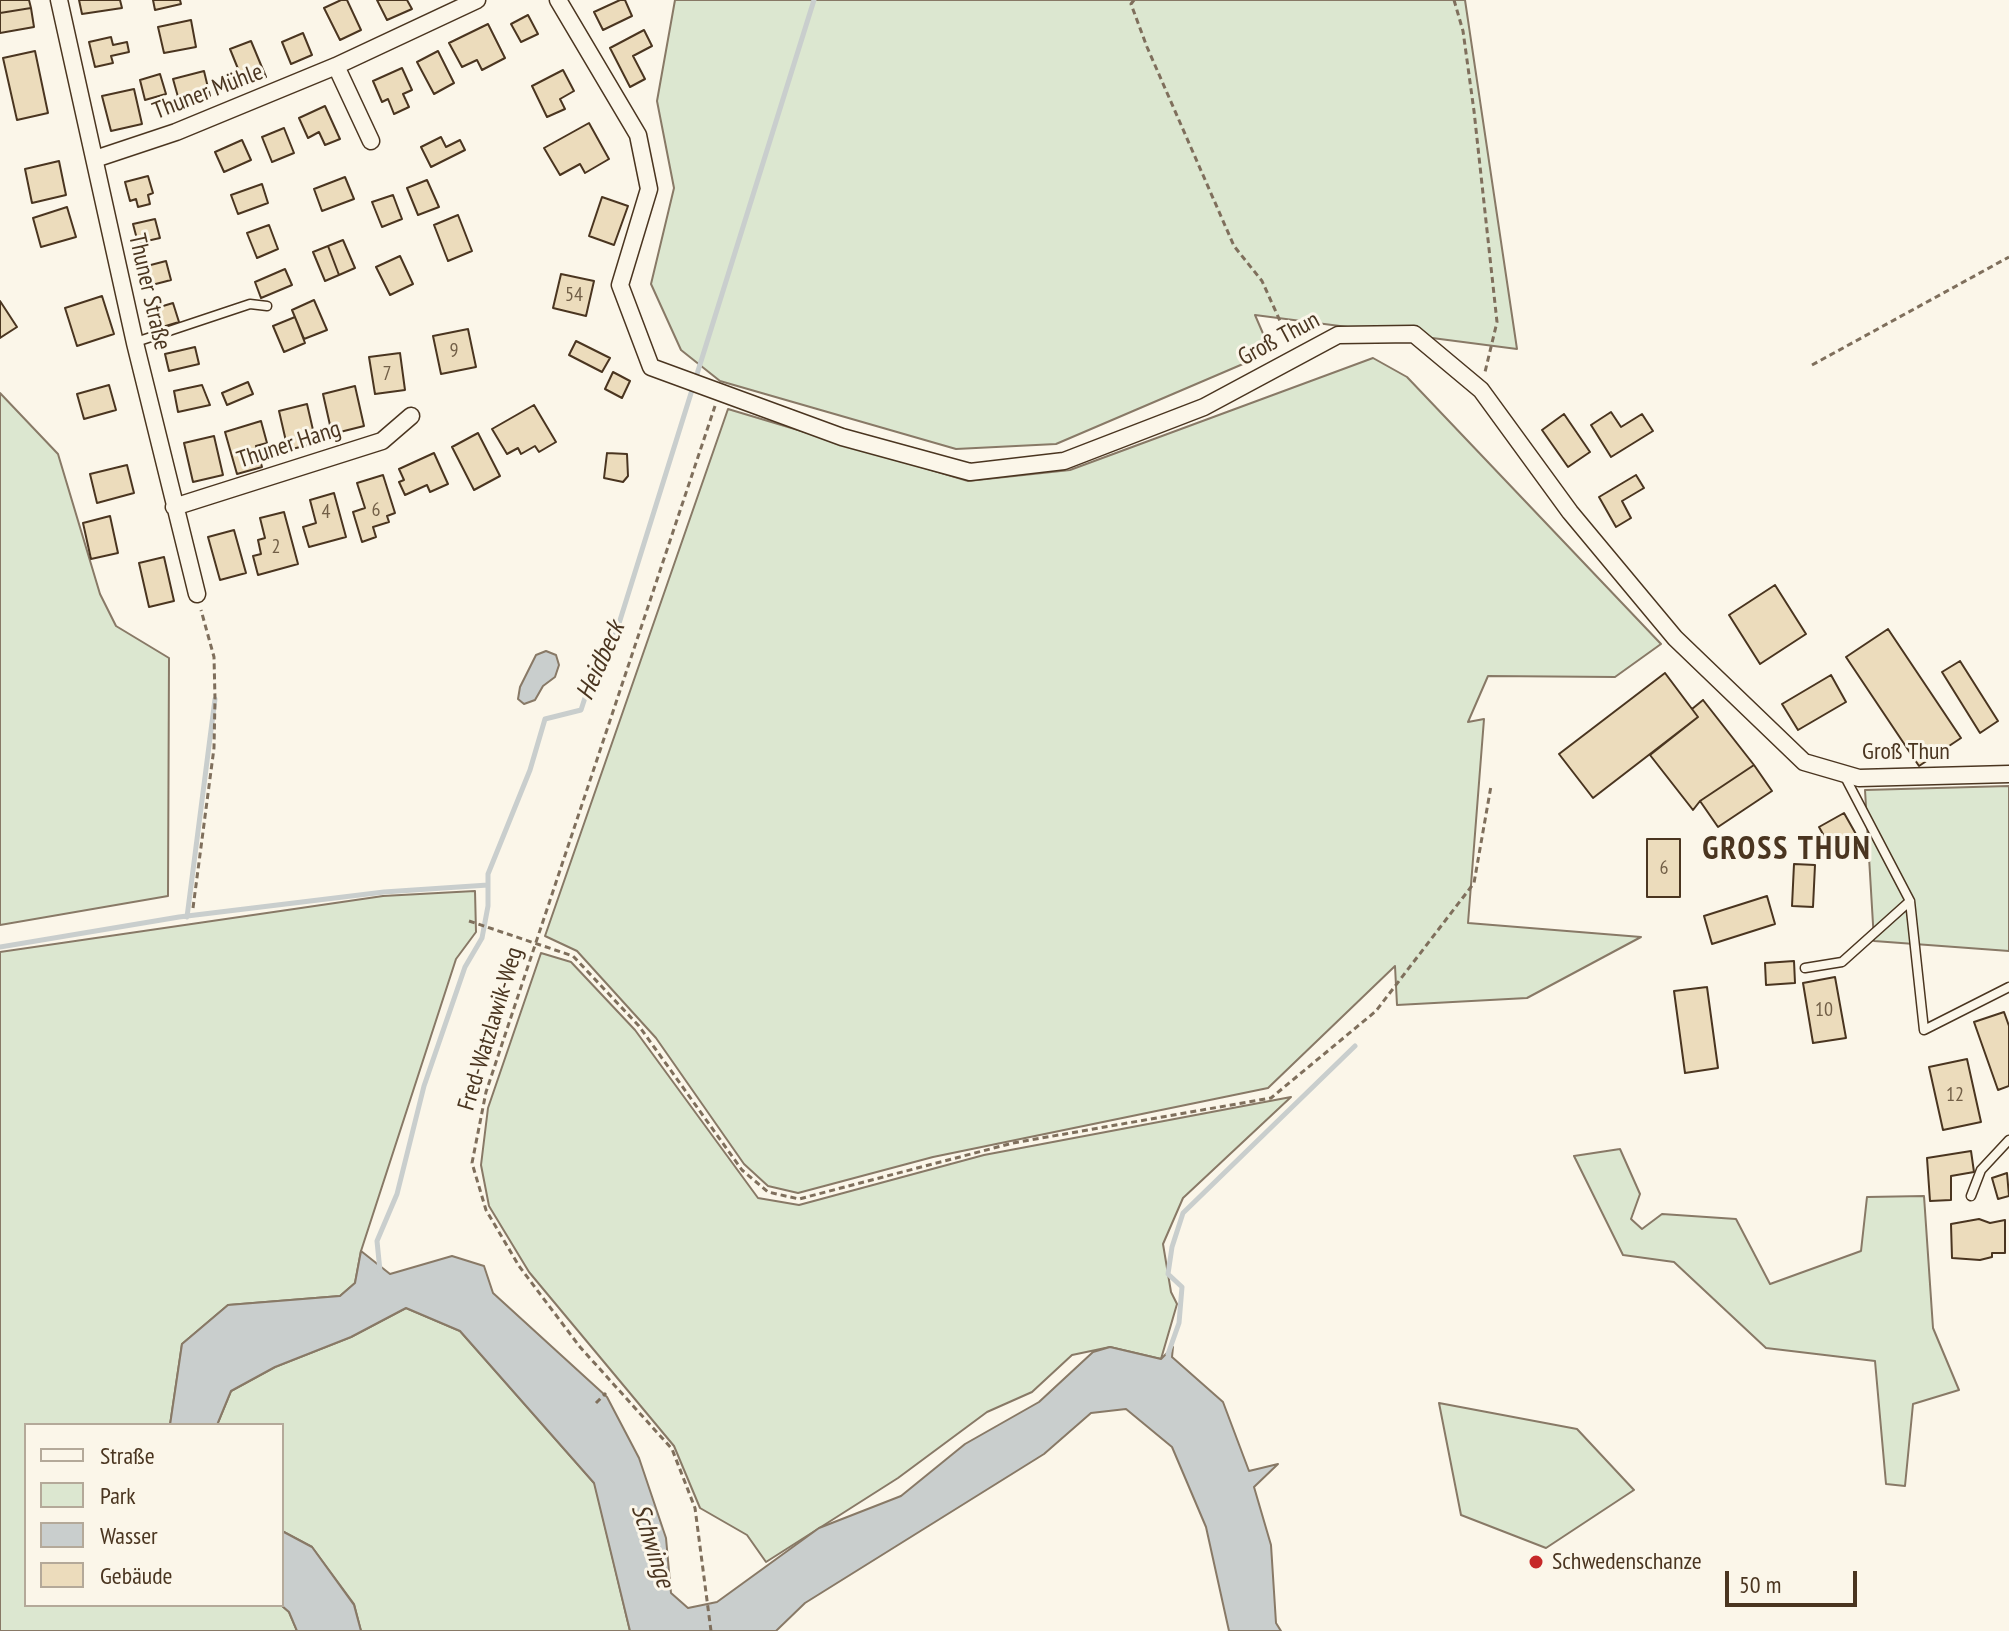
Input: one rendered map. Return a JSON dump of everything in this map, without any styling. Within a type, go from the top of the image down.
[{"type":"street","name":"Thuner Straße","points":[[59,0],[135,343],[197,594]]},
{"type":"street","name":"Thuner Mühle","points":[[95,159],[176,132],[336,66],[477,0]]},
{"type":"street","name":"Groß Thun","points":[[558,0],[638,135],[649,189],[620,285],[651,367],[718,395],[842,437],[970,472],[1064,461],[1204,407],[1338,335],[1414,334],[1481,390],[1570,512],[1675,638],[1804,762],[1859,778],[2009,774]]},
{"type":"street","points":[[336,66],[371,141]]},
{"type":"street","name":"Thuner Hang","points":[[174,507],[382,441],[411,416]]},
{"type":"lane","points":[[135,343],[250,304],[267,306]]},
{"type":"lane","points":[[1843,774],[1910,901],[1924,1030],[2009,987]]},
{"type":"lane","points":[[1805,968],[1842,962],[1910,901]]},
{"type":"lane","points":[[1971,1196],[1981,1170],[2009,1140]]},
{"type":"path","points":[[1134,0],[1131,4],[1147,47],[1234,246],[1262,281],[1295,356]]},
{"type":"path","points":[[1454,0],[1463,31],[1474,111],[1497,322],[1481,390]]},
{"type":"path","points":[[1812,365],[2009,257]]},
{"type":"path","name":"Fred-Watzlawik-Weg","points":[[711,1631],[695,1508],[672,1449],[580,1347],[519,1266],[486,1210],[472,1163],[486,1092],[718,395]]},
{"type":"path","points":[[193,908],[214,748],[215,690],[214,657],[197,594]]},
{"type":"path","points":[[469,921],[573,956],[639,1026],[742,1170],[768,1192],[799,1199],[1013,1143],[1271,1098],[1376,1011],[1474,883],[1491,786]]},
{"type":"path","points":[[596,1403],[606,1393]]},
{"type":"green space","points":[[675,0],[1465,0],[1517,349],[1255,315],[1271,352],[1056,444],[956,449],[720,381],[681,350],[651,284],[674,188],[657,101]]},
{"type":"green space","points":[[1373,358],[1407,377],[1661,644],[1615,677],[1488,676],[1468,722],[1484,719],[1468,923],[1641,937],[1527,998],[1397,1005],[1395,966],[1268,1088],[933,1157],[798,1193],[768,1186],[744,1164],[656,1038],[577,951],[545,936],[728,409],[968,481],[1070,470]]},
{"type":"green space","points":[[0,393],[58,454],[100,594],[116,626],[169,658],[168,896],[0,925]]},
{"type":"green space","points":[[2009,786],[2009,951],[1874,941],[1865,790]]},
{"type":"green space","points":[[475,891],[476,932],[456,959],[361,1251],[355,1283],[340,1296],[228,1305],[182,1344],[170,1423],[24,1423],[24,1607],[283,1607],[289,1612],[297,1631],[0,1631],[0,952],[383,896]]},
{"type":"green space","points":[[541,953],[571,962],[635,1030],[758,1198],[799,1205],[984,1155],[1291,1097],[1183,1198],[1163,1244],[1171,1292],[1177,1304],[1161,1359],[1110,1347],[1072,1355],[1032,1392],[987,1412],[898,1478],[766,1562],[747,1535],[700,1508],[674,1446],[529,1272],[489,1206],[481,1165],[488,1108]]},
{"type":"green space","points":[[1620,1149],[1640,1194],[1631,1219],[1642,1229],[1662,1214],[1736,1219],[1770,1284],[1861,1251],[1867,1197],[1924,1196],[1933,1328],[1959,1390],[1913,1404],[1905,1486],[1886,1484],[1875,1361],[1766,1348],[1674,1262],[1623,1255],[1574,1156]]},
{"type":"green space","points":[[406,1308],[460,1331],[595,1484],[630,1631],[361,1631],[354,1604],[312,1547],[284,1532],[284,1423],[218,1423],[231,1391],[275,1367],[351,1337]]},
{"type":"green space","points":[[1439,1403],[1577,1429],[1634,1490],[1546,1548],[1461,1515]]},
{"type":"water","points":[[546,651],[556,655],[559,665],[555,677],[543,686],[535,700],[524,704],[518,699],[520,687],[536,655]]},
{"type":"water","name":"Schwinge","points":[[361,1251],[390,1274],[452,1256],[484,1266],[493,1293],[607,1397],[639,1458],[666,1538],[671,1593],[688,1608],[717,1602],[819,1528],[901,1496],[965,1444],[1039,1402],[1093,1352],[1110,1347],[1161,1359],[1173,1347],[1172,1357],[1223,1402],[1249,1471],[1278,1464],[1254,1487],[1271,1545],[1276,1623],[1281,1631],[1229,1631],[1206,1527],[1172,1447],[1126,1409],[1091,1413],[1044,1454],[805,1603],[776,1631],[630,1631],[594,1483],[460,1331],[406,1308],[351,1337],[275,1367],[231,1391],[218,1423],[170,1423],[182,1344],[228,1305],[340,1296],[355,1283]]},
{"type":"water","points":[[284,1532],[312,1547],[354,1605],[361,1631],[297,1631],[289,1612],[283,1607]]},
{"type":"building","points":[[0,0],[29,0],[31,8],[0,13]]},
{"type":"building","points":[[79,0],[120,0],[122,8],[82,14]]},
{"type":"building","points":[[153,0],[180,0],[181,4],[155,10]]},
{"type":"building","points":[[347,0],[361,30],[340,40],[324,8]]},
{"type":"building","points":[[377,0],[407,0],[412,9],[387,20]]},
{"type":"building","points":[[625,0],[632,16],[603,30],[594,12]]},
{"type":"building","points":[[31,8],[34,27],[0,33],[0,13]]},
{"type":"building","points":[[528,15],[538,34],[521,42],[511,24]]},
{"type":"building","points":[[191,20],[196,47],[164,53],[158,27]]},
{"type":"building","points":[[488,24],[505,58],[482,70],[477,60],[462,67],[449,43]]},
{"type":"building","points":[[644,30],[652,46],[633,56],[645,79],[630,87],[610,48]]},
{"type":"building","points":[[303,33],[312,55],[291,64],[282,42]]},
{"type":"building","points":[[111,37],[113,45],[127,42],[129,52],[111,56],[113,63],[95,67],[89,42]]},
{"type":"building","points":[[251,41],[266,77],[245,86],[230,49]]},
{"type":"building","points":[[35,51],[48,113],[17,120],[3,58]]},
{"type":"building","points":[[438,51],[454,83],[434,94],[417,62]]},
{"type":"building","points":[[402,68],[412,90],[403,94],[409,107],[394,114],[388,99],[382,102],[373,81]]},
{"type":"building","points":[[563,70],[574,91],[560,99],[565,109],[547,117],[532,86]]},
{"type":"building","points":[[204,71],[210,96],[180,104],[173,79]]},
{"type":"building","points":[[160,74],[166,94],[145,100],[140,80]]},
{"type":"building","points":[[134,89],[142,124],[111,131],[102,96]]},
{"type":"building","points":[[325,106],[340,139],[325,145],[319,132],[308,138],[299,118]]},
{"type":"building","points":[[589,123],[609,159],[585,173],[580,164],[560,175],[544,148]]},
{"type":"building","points":[[284,128],[294,153],[272,162],[262,137]]},
{"type":"building","points":[[441,137],[446,147],[460,140],[465,150],[431,167],[421,147]]},
{"type":"building","points":[[242,140],[251,160],[224,172],[215,152]]},
{"type":"building","points":[[59,161],[66,195],[32,203],[25,169]]},
{"type":"building","points":[[148,176],[153,193],[148,195],[150,204],[138,207],[136,199],[130,201],[125,182]]},
{"type":"building","points":[[345,177],[354,199],[322,211],[314,189]]},
{"type":"building","points":[[427,180],[439,207],[418,215],[407,188]]},
{"type":"building","points":[[262,184],[268,203],[238,214],[231,195]]},
{"type":"building","points":[[393,195],[402,219],[382,227],[372,202]]},
{"type":"building","points":[[602,197],[628,206],[614,245],[589,236]]},
{"type":"building","points":[[67,207],[76,237],[41,247],[33,218]]},
{"type":"building","points":[[458,215],[472,251],[448,261],[434,225]]},
{"type":"building","points":[[155,219],[160,238],[138,243],[133,224]]},
{"type":"building","points":[[269,225],[278,249],[257,258],[247,233]]},
{"type":"building","points":[[343,240],[355,268],[339,275],[328,246]]},
{"type":"building","points":[[328,246],[339,275],[325,281],[313,252]]},
{"type":"building","points":[[400,256],[413,284],[390,295],[376,267]]},
{"type":"building","points":[[166,261],[171,280],[148,286],[143,267]]},
{"type":"building","points":[[285,269],[292,285],[261,298],[255,282]]},
{"type":"building","points":[[561,274],[594,281],[586,316],[553,308]]},
{"type":"building","points":[[102,296],[114,334],[77,346],[65,308]]},
{"type":"building","points":[[314,300],[327,330],[304,339],[292,310]]},
{"type":"building","points":[[0,301],[17,327],[0,338]]},
{"type":"building","points":[[173,303],[179,322],[159,328],[153,309]]},
{"type":"building","points":[[295,317],[305,343],[284,352],[273,326]]},
{"type":"building","points":[[468,329],[476,367],[441,374],[433,336]]},
{"type":"building","points":[[576,341],[610,358],[602,372],[569,355]]},
{"type":"building","points":[[195,347],[199,364],[169,371],[165,354]]},
{"type":"building","points":[[400,353],[405,390],[375,394],[369,357]]},
{"type":"building","points":[[613,372],[630,381],[622,398],[605,389]]},
{"type":"building","points":[[248,382],[253,394],[227,405],[222,393]]},
{"type":"building","points":[[109,385],[116,410],[84,419],[77,394]]},
{"type":"building","points":[[202,385],[210,405],[178,412],[174,391]]},
{"type":"building","points":[[355,386],[364,426],[332,434],[323,394]]},
{"type":"building","points":[[307,404],[316,443],[288,450],[279,411]]},
{"type":"building","points":[[534,405],[556,442],[539,452],[535,446],[521,454],[518,448],[507,454],[492,429]]},
{"type":"building","points":[[1611,412],[1621,427],[1642,414],[1653,431],[1611,457],[1591,425]]},
{"type":"building","points":[[1564,414],[1590,452],[1568,467],[1542,430]]},
{"type":"building","points":[[261,421],[267,443],[256,446],[262,467],[237,474],[225,432]]},
{"type":"building","points":[[478,433],[500,476],[474,490],[452,447]]},
{"type":"building","points":[[214,436],[223,475],[193,482],[184,443]]},
{"type":"building","points":[[434,453],[448,484],[430,492],[427,485],[405,495],[399,482],[404,480],[399,469]]},
{"type":"building","points":[[607,453],[627,454],[628,476],[623,482],[604,478]]},
{"type":"building","points":[[127,465],[134,493],[97,503],[90,474]]},
{"type":"building","points":[[383,475],[395,513],[387,516],[389,522],[373,527],[376,537],[362,542],[353,512],[365,508],[357,483]]},
{"type":"building","points":[[1636,475],[1644,488],[1622,501],[1631,518],[1616,527],[1599,497]]},
{"type":"building","points":[[334,493],[346,537],[309,547],[303,527],[316,523],[310,500]]},
{"type":"building","points":[[284,512],[298,564],[258,575],[253,556],[261,554],[258,540],[265,538],[260,518]]},
{"type":"building","points":[[110,516],[118,553],[91,559],[83,523]]},
{"type":"building","points":[[234,530],[246,573],[220,580],[208,537]]},
{"type":"building","points":[[164,557],[174,601],[149,607],[139,563]]},
{"type":"building","points":[[1775,585],[1806,634],[1760,664],[1729,615]]},
{"type":"building","points":[[1888,629],[1961,738],[1919,766],[1846,657]]},
{"type":"building","points":[[1960,661],[1998,721],[1980,733],[1942,672]]},
{"type":"building","points":[[1665,673],[1698,717],[1593,798],[1559,754]]},
{"type":"building","points":[[1831,675],[1846,702],[1798,730],[1782,704]]},
{"type":"building","points":[[1703,700],[1754,765],[1700,801],[1693,810],[1650,755],[1698,717],[1692,709]]},
{"type":"building","points":[[1754,765],[1772,791],[1718,827],[1700,801]]},
{"type":"building","points":[[1844,813],[1861,843],[1836,857],[1819,827]]},
{"type":"building","points":[[1647,839],[1680,839],[1680,897],[1647,897]]},
{"type":"building","points":[[1794,864],[1815,865],[1813,907],[1792,906]]},
{"type":"building","points":[[1767,896],[1775,924],[1712,944],[1704,916]]},
{"type":"building","points":[[1794,961],[1795,983],[1766,985],[1765,963]]},
{"type":"building","points":[[1835,977],[1846,1038],[1813,1043],[1803,983]]},
{"type":"building","points":[[1707,987],[1718,1068],[1685,1073],[1674,991]]},
{"type":"building","points":[[2004,1012],[2009,1026],[2009,1086],[1998,1090],[1974,1022]]},
{"type":"building","points":[[1967,1059],[1981,1122],[1943,1130],[1929,1067]]},
{"type":"building","points":[[1971,1151],[1974,1172],[1951,1176],[1951,1200],[1930,1201],[1927,1158]]},
{"type":"building","points":[[2007,1173],[2009,1196],[1998,1199],[1992,1178]]},
{"type":"building","points":[[1979,1219],[1990,1223],[2005,1220],[2005,1253],[1992,1253],[1992,1257],[1980,1260],[1952,1258],[1951,1224]]},
{"type":"waterway","name":"Heidbeck","points":[[380,1271],[377,1241],[397,1194],[424,1086],[465,967],[482,938],[488,906],[488,874],[530,770],[545,719],[581,710],[596,664],[616,633],[814,0]]},
{"type":"waterway","points":[[187,917],[215,699]]},
{"type":"waterway","points":[[0,947],[179,917],[384,892],[488,885]]},
{"type":"waterway","points":[[1168,1354],[1179,1323],[1182,1287],[1168,1274],[1172,1247],[1183,1213],[1355,1046]]},
{"type":"place","name":"Schwedenschanze","points":[[1536,1562]]},
{"type":"district","name":"GROSS THUN","points":[[1787,850]]}]
